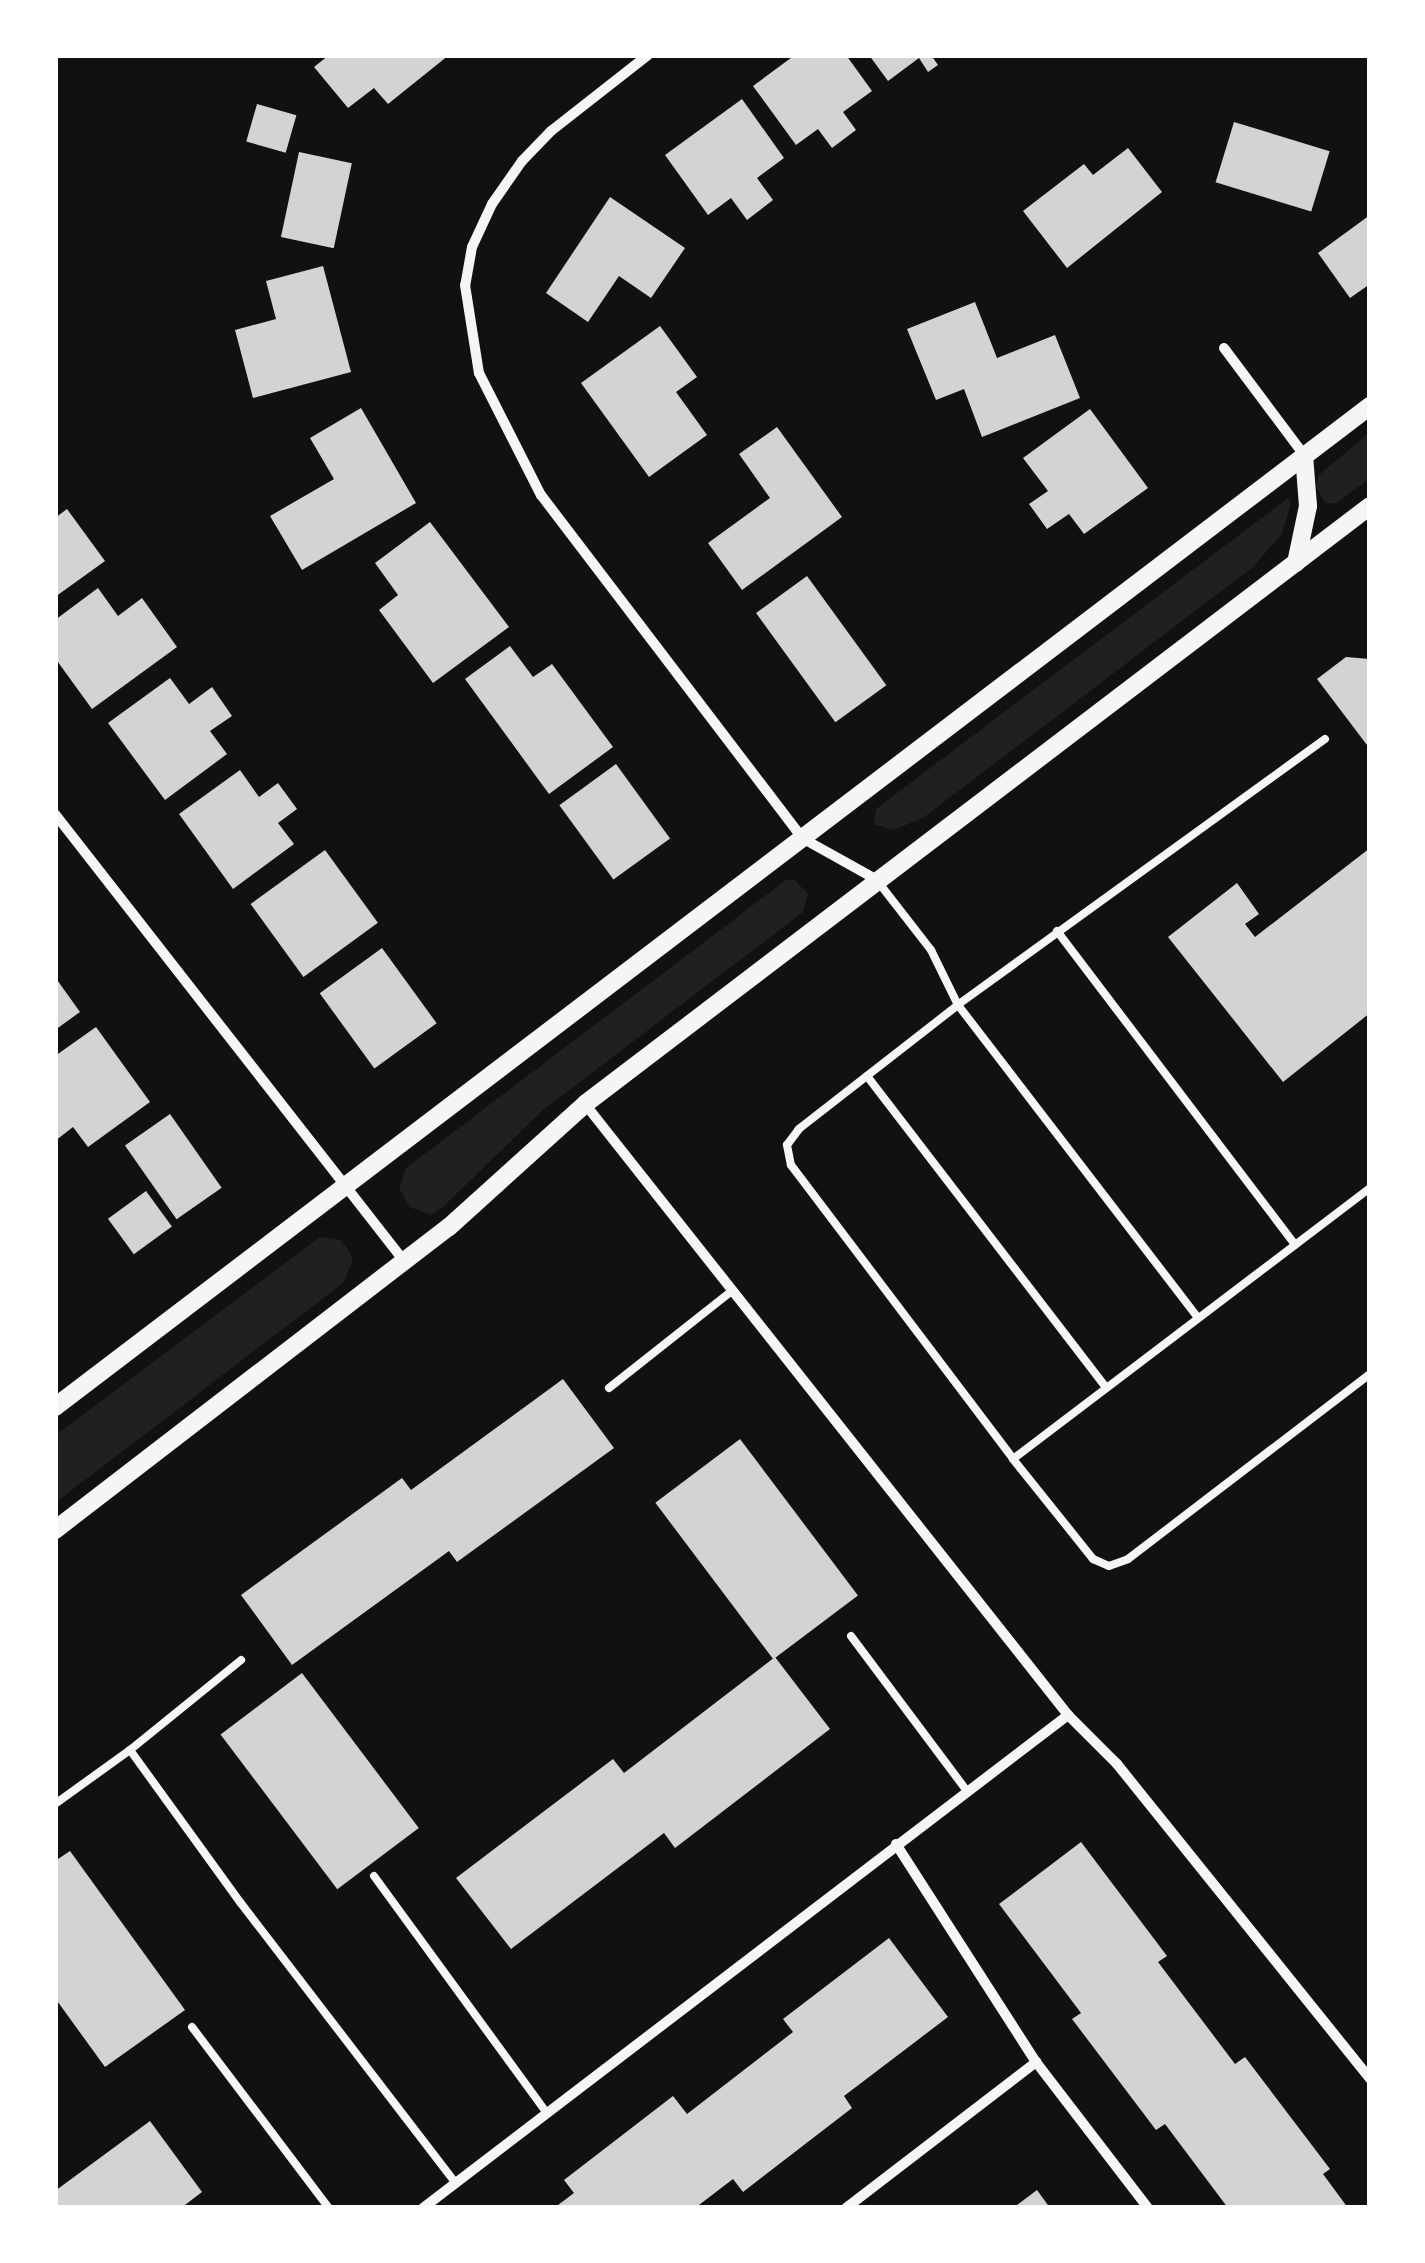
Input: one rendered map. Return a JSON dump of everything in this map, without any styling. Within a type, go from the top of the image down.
[{"type":"street","points":[[648,55],[551,131],[522,161],[492,204],[472,247],[465,285],[479,373],[541,495],[802,838],[877,880]]},
{"type":"street","points":[[1224,348],[1304,455],[1308,506],[1296,563]]},
{"type":"street","points":[[55,1407],[1370,406]]},
{"type":"street","points":[[55,1530],[475,1205],[586,1104],[1370,506]]},
{"type":"street","points":[[55,814],[404,1261]]},
{"type":"street","points":[[586,1104],[1068,1715],[1117,1764],[1370,2080]]},
{"type":"street","points":[[423,2208],[1068,1715]]},
{"type":"street","points":[[896,1844],[1036,2062],[1148,2208]]},
{"type":"street","points":[[846,2208],[1036,2062]]},
{"type":"lane","points":[[1326,739],[958,1005],[800,1129],[788,1145],[791,1165],[1014,1460],[1092,1559],[1109,1566],[1128,1559],[1370,1374]]},
{"type":"lane","points":[[877,880],[931,950],[958,1005],[1198,1318]]},
{"type":"lane","points":[[1058,931],[1295,1245]]},
{"type":"lane","points":[[868,1076],[1106,1388]]},
{"type":"lane","points":[[1014,1460],[1370,1188]]},
{"type":"lane","points":[[609,1388],[732,1291]]},
{"type":"lane","points":[[851,1636],[967,1791]]},
{"type":"lane","points":[[55,1804],[130,1750],[241,1660]]},
{"type":"lane","points":[[130,1750],[240,1902],[456,2182]]},
{"type":"lane","points":[[374,1876],[547,2113]]},
{"type":"lane","points":[[192,2026],[329,2208]]},
{"type":"shaded area","points":[[1370,432],[1370,478],[1337,503],[1325,503],[1316,486],[1319,475]]},
{"type":"shaded area","points":[[1288,498],[1291,504],[1281,535],[1253,567],[923,818],[893,830],[874,824],[876,809]]},
{"type":"shaded area","points":[[786,880],[795,880],[808,894],[803,912],[543,1110],[443,1207],[430,1215],[410,1207],[399,1188],[406,1168]]},
{"type":"shaded area","points":[[320,1237],[340,1240],[348,1249],[353,1260],[343,1283],[55,1503],[55,1436]]},
{"type":"building","points":[[329,55],[449,55],[388,104],[374,88],[348,108],[314,67]]},
{"type":"building","points":[[795,55],[846,55],[872,91],[843,112],[856,130],[832,148],[818,129],[796,145],[753,86]]},
{"type":"building","points":[[869,55],[931,55],[938,65],[928,72],[919,58],[888,81]]},
{"type":"building","points":[[742,99],[784,158],[757,178],[773,200],[747,220],[731,198],[708,215],[665,155]]},
{"type":"building","points":[[257,104],[296,115],[286,153],[246,141]]},
{"type":"building","points":[[1234,122],[1330,151],[1311,211],[1216,182]]},
{"type":"building","points":[[1128,148],[1162,192],[1067,268],[1023,211],[1084,164],[1093,175]]},
{"type":"building","points":[[299,152],[352,163],[334,248],[281,237]]},
{"type":"building","points":[[610,197],[685,248],[651,298],[619,276],[588,322],[546,293]]},
{"type":"building","points":[[1370,215],[1370,284],[1350,298],[1318,253]]},
{"type":"building","points":[[323,266],[351,372],[253,398],[235,330],[276,319],[266,281]]},
{"type":"building","points":[[975,302],[997,358],[1055,335],[1080,398],[982,437],[964,389],[936,400],[907,329]]},
{"type":"building","points":[[660,326],[697,377],[676,392],[707,435],[649,477],[581,383]]},
{"type":"building","points":[[361,408],[416,503],[302,570],[270,516],[334,479],[310,438]]},
{"type":"building","points":[[1090,409],[1148,488],[1084,534],[1069,514],[1047,529],[1029,504],[1048,491],[1023,458]]},
{"type":"building","points":[[777,427],[842,517],[742,590],[708,543],[770,498],[739,454]]},
{"type":"building","points":[[67,509],[105,561],[55,597],[55,518]]},
{"type":"building","points":[[430,522],[509,627],[433,683],[379,610],[398,595],[375,563]]},
{"type":"building","points":[[807,576],[886,685],[835,722],[756,613]]},
{"type":"building","points":[[98,588],[118,616],[142,598],[177,647],[92,709],[55,658],[55,620]]},
{"type":"building","points":[[510,646],[533,677],[552,664],[613,747],[549,794],[465,679]]},
{"type":"building","points":[[1346,657],[1370,659],[1370,749],[1317,679]]},
{"type":"building","points":[[170,678],[189,704],[212,687],[232,716],[210,731],[227,754],[165,800],[108,723]]},
{"type":"building","points":[[616,764],[670,838],[613,880],[559,805]]},
{"type":"building","points":[[240,770],[259,797],[278,783],[297,809],[278,823],[294,844],[233,889],[179,814]]},
{"type":"building","points":[[1370,848],[1370,1013],[1283,1082],[1168,937],[1237,883],[1259,914],[1245,924],[1255,937]]},
{"type":"building","points":[[325,850],[378,923],[303,977],[251,904]]},
{"type":"building","points":[[382,948],[437,1023],[374,1068],[320,993]]},
{"type":"building","points":[[55,977],[80,1012],[55,1030]]},
{"type":"building","points":[[96,1027],[150,1102],[88,1147],[73,1127],[55,1141],[55,1056]]},
{"type":"building","points":[[170,1114],[222,1188],[177,1219],[125,1146]]},
{"type":"building","points":[[146,1191],[172,1227],[134,1254],[108,1219]]},
{"type":"building","points":[[563,1379],[614,1448],[457,1562],[449,1551],[292,1665],[241,1595],[402,1478],[411,1490]]},
{"type":"building","points":[[740,1439],[858,1596],[773,1659],[655,1503]]},
{"type":"building","points":[[775,1657],[830,1729],[675,1848],[664,1833],[511,1949],[456,1878],[613,1759],[624,1773]]},
{"type":"building","points":[[302,1673],[419,1828],[337,1889],[221,1734]]},
{"type":"building","points":[[1081,1842],[1167,1956],[1158,1962],[1235,2064],[1245,2057],[1330,2169],[1323,2174],[1348,2208],[1228,2208],[1165,2124],[1156,2130],[1072,2019],[1081,2013],[999,1904]]},
{"type":"building","points":[[70,1851],[185,2010],[105,2067],[55,1998],[55,1861]]},
{"type":"building","points":[[889,1938],[948,2017],[844,2096],[852,2108],[743,2192],[733,2179],[695,2208],[554,2208],[574,2193],[564,2180],[673,2096],[687,2114],[793,2032],[783,2019]]},
{"type":"building","points":[[150,2121],[202,2192],[181,2208],[55,2208],[55,2191]]},
{"type":"building","points":[[1037,2190],[1050,2208],[1013,2208]]}]
